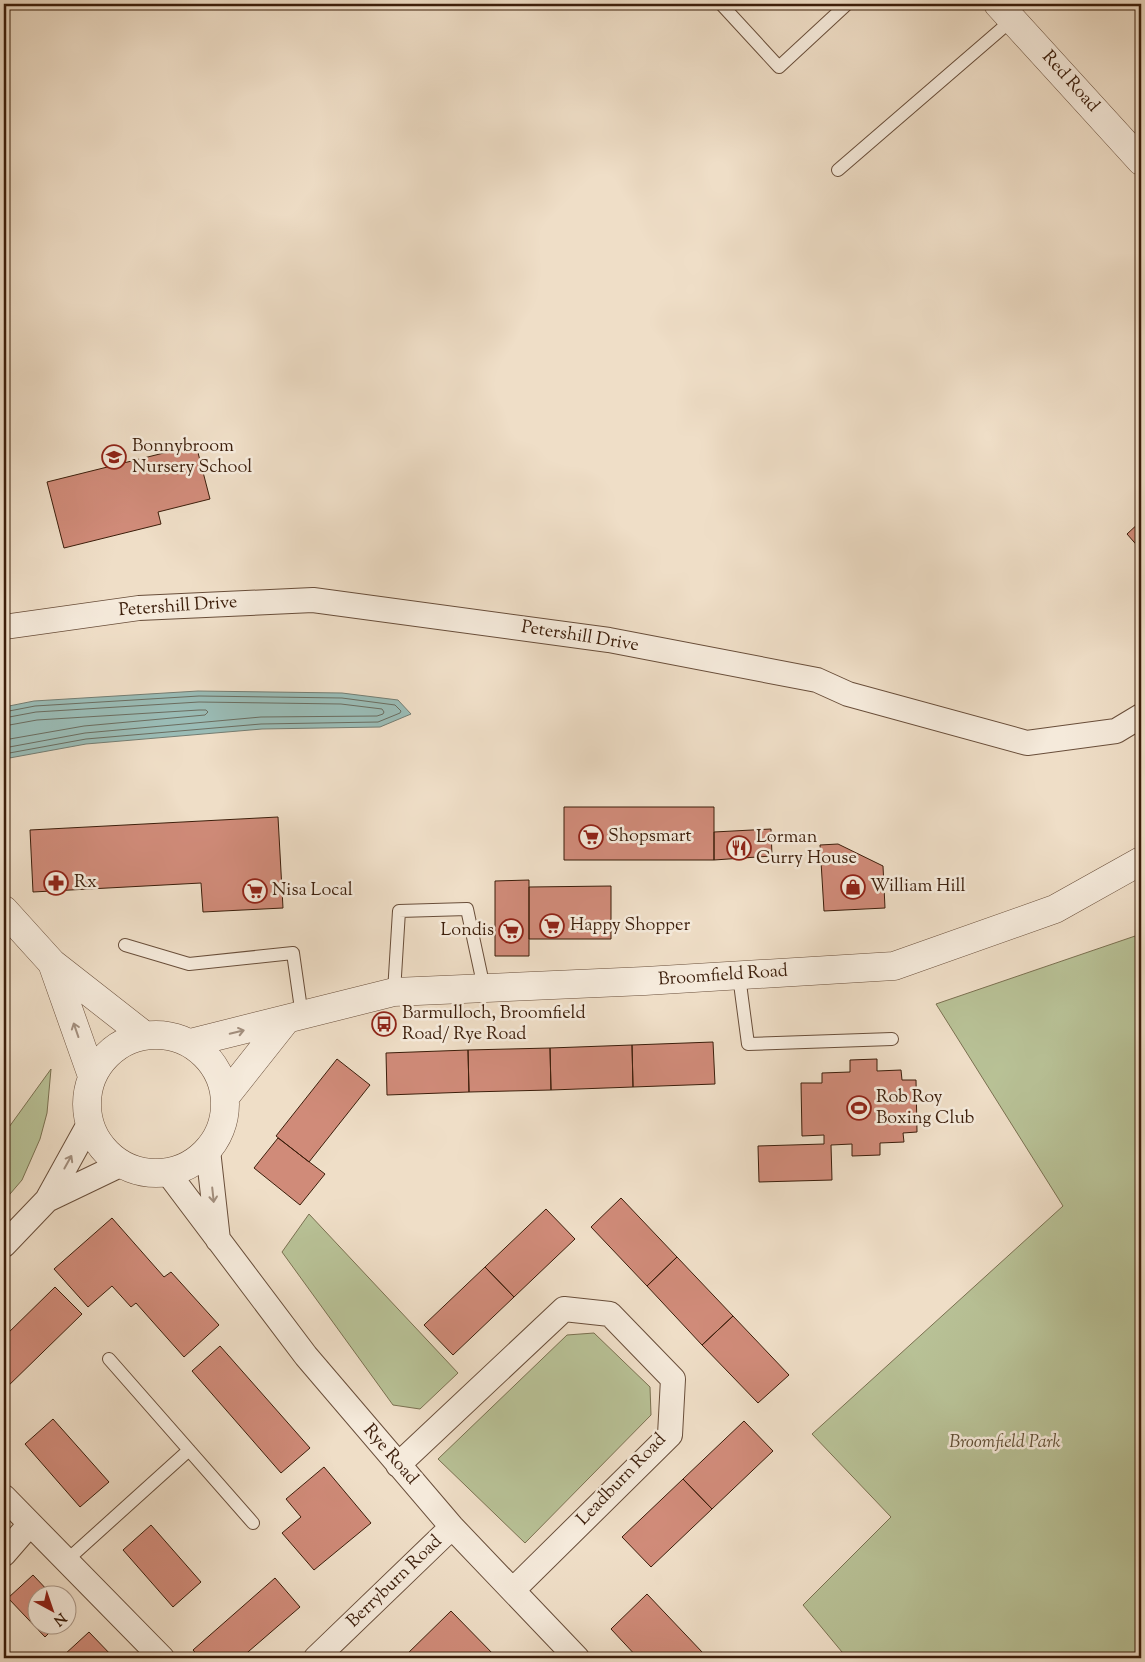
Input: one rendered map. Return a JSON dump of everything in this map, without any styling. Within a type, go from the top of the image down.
[{"type":"street","name":"Red Road","points":[[1005,12],[1141,161]]},
{"type":"street","name":"Petershill Drive","points":[[4,627],[139,608],[313,600],[609,640],[817,680],[848,694],[1027,743],[1116,731],[1141,716]]},
{"type":"street","name":"Broomfield Road","points":[[190,1043],[394,992],[739,976],[894,966],[1055,909],[1141,861]]},
{"type":"street","points":[[4,910],[52,963],[144,1035]]},
{"type":"street","points":[[52,963],[92,1076]]},
{"type":"street","points":[[225,1097],[294,1018]]},
{"type":"street","points":[[165,1034],[190,1043],[210,1060],[225,1097],[222,1125],[208,1150],[188,1166],[168,1173],[150,1174],[120,1165],[102,1150],[89,1124],[86,1104],[92,1076],[112,1049],[144,1035],[165,1034]]},
{"type":"street","points":[[4,1245],[47,1200],[89,1124]]},
{"type":"street","points":[[208,1150],[218,1240]]},
{"type":"street","points":[[47,1200],[120,1165]]},
{"type":"street","name":"Rye Road","points":[[168,1173],[306,1356],[452,1527],[577,1658]]},
{"type":"street","name":"Leadburn Road","points":[[398,1465],[564,1309],[610,1314],[673,1379],[670,1435],[513,1590]]},
{"type":"street","points":[[4,1497],[162,1658]]},
{"type":"street","points":[[4,1554],[30,1524]]},
{"type":"street","name":"Berryburn Road","points":[[316,1658],[452,1527]]},
{"type":"lane","points":[[721,4],[779,67],[847,4]]},
{"type":"lane","points":[[838,170],[1005,12]]},
{"type":"lane","points":[[394,992],[399,911],[467,909],[484,988]]},
{"type":"lane","points":[[125,946],[188,964],[293,953],[294,1018]]},
{"type":"lane","points":[[739,976],[748,1044],[892,1039]]},
{"type":"lane","points":[[109,1359],[254,1523]]},
{"type":"lane","points":[[66,1560],[189,1450]]},
{"type":"green space","name":"Broomfield Park","points":[[1141,934],[1141,1658],[847,1658],[803,1605],[891,1517],[812,1434],[1063,1206],[936,1004]]},
{"type":"green space","points":[[51,1069],[47,1113],[40,1139],[22,1180],[4,1201],[4,1134]]},
{"type":"green space","points":[[309,1214],[458,1373],[420,1409],[393,1405],[282,1252]]},
{"type":"green space","points":[[594,1333],[650,1387],[651,1415],[525,1543],[438,1459],[567,1335]]},
{"type":"water","points":[[198,691],[342,693],[398,700],[411,714],[380,727],[262,729],[86,744],[4,759],[4,707],[34,701]]},
{"type":"building","points":[[196,445],[210,499],[158,512],[161,524],[64,548],[47,482]]},
{"type":"building","points":[[1141,521],[1141,550],[1127,534]]},
{"type":"building","points":[[564,807],[714,807],[714,860],[564,860]]},
{"type":"building","points":[[278,817],[283,908],[203,912],[201,883],[33,892],[30,830]]},
{"type":"building","points":[[771,829],[772,856],[714,860],[714,832]]},
{"type":"building","name":"William Hill","points":[[838,844],[883,866],[885,908],[824,911],[820,845]]},
{"type":"building","points":[[529,880],[529,956],[495,956],[495,881]]},
{"type":"building","points":[[611,886],[611,939],[529,939],[529,887]]},
{"type":"building","points":[[713,1042],[715,1084],[633,1087],[632,1045]]},
{"type":"building","points":[[632,1045],[633,1087],[551,1090],[550,1048]]},
{"type":"building","points":[[550,1048],[551,1090],[469,1092],[468,1050]]},
{"type":"building","points":[[468,1050],[469,1092],[387,1095],[386,1053]]},
{"type":"building","points":[[337,1059],[370,1085],[309,1162],[276,1136]]},
{"type":"building","name":"Rob Roy Boxing Club","points":[[877,1059],[877,1071],[901,1070],[902,1080],[916,1080],[917,1132],[903,1133],[904,1142],[880,1143],[880,1155],[852,1156],[852,1144],[831,1145],[832,1180],[759,1182],[758,1146],[824,1144],[824,1135],[802,1136],[801,1083],[822,1083],[822,1073],[850,1072],[850,1060]]},
{"type":"building","points":[[278,1138],[325,1174],[300,1205],[254,1168]]},
{"type":"building","points":[[621,1198],[677,1257],[647,1286],[591,1227]]},
{"type":"building","points":[[546,1209],[575,1239],[514,1297],[485,1267]]},
{"type":"building","points":[[112,1218],[164,1277],[171,1272],[219,1325],[184,1357],[136,1303],[131,1307],[112,1286],[88,1307],[54,1269]]},
{"type":"building","points":[[677,1257],[733,1316],[702,1345],[647,1286]]},
{"type":"building","points":[[485,1267],[514,1297],[453,1355],[424,1325]]},
{"type":"building","points":[[55,1287],[82,1314],[4,1390],[4,1337]]},
{"type":"building","points":[[733,1316],[789,1375],[758,1403],[702,1345]]},
{"type":"building","points":[[220,1346],[310,1448],[281,1473],[192,1371]]},
{"type":"building","points":[[53,1419],[109,1482],[80,1507],[25,1444]]},
{"type":"building","points":[[744,1421],[773,1451],[712,1509],[683,1479]]},
{"type":"building","points":[[324,1467],[371,1523],[314,1570],[282,1533],[301,1517],[286,1499]]},
{"type":"building","points":[[683,1479],[712,1509],[651,1567],[622,1537]]},
{"type":"building","points":[[151,1525],[201,1582],[173,1607],[123,1550]]},
{"type":"building","points":[[33,1575],[42,1584],[28,1584],[28,1619],[8,1598]]},
{"type":"building","points":[[275,1578],[300,1607],[241,1658],[200,1658],[193,1650]]},
{"type":"building","points":[[647,1594],[703,1653],[698,1658],[638,1658],[611,1629]]},
{"type":"building","points":[[451,1611],[497,1658],[403,1658]]},
{"type":"building","points":[[89,1632],[114,1658],[67,1658],[64,1655]]},
{"type":"place","name":"Bonnybroom Nursery School","points":[[114,457]]},
{"type":"place","name":"Shopsmart","points":[[591,837]]},
{"type":"place","name":"Lorman Curry House","points":[[739,848]]},
{"type":"place","name":"Rx","points":[[56,883]]},
{"type":"place","name":"William Hill","points":[[853,887]]},
{"type":"place","name":"Nisa Local","points":[[255,891]]},
{"type":"place","name":"Happy Shopper","points":[[552,926]]},
{"type":"place","name":"Londis","points":[[511,931]]},
{"type":"place","name":"Barmulloch, Broomfield Road/ Rye Road","points":[[384,1024]]},
{"type":"place","name":"Rob Roy Boxing Club","points":[[859,1108]]}]
